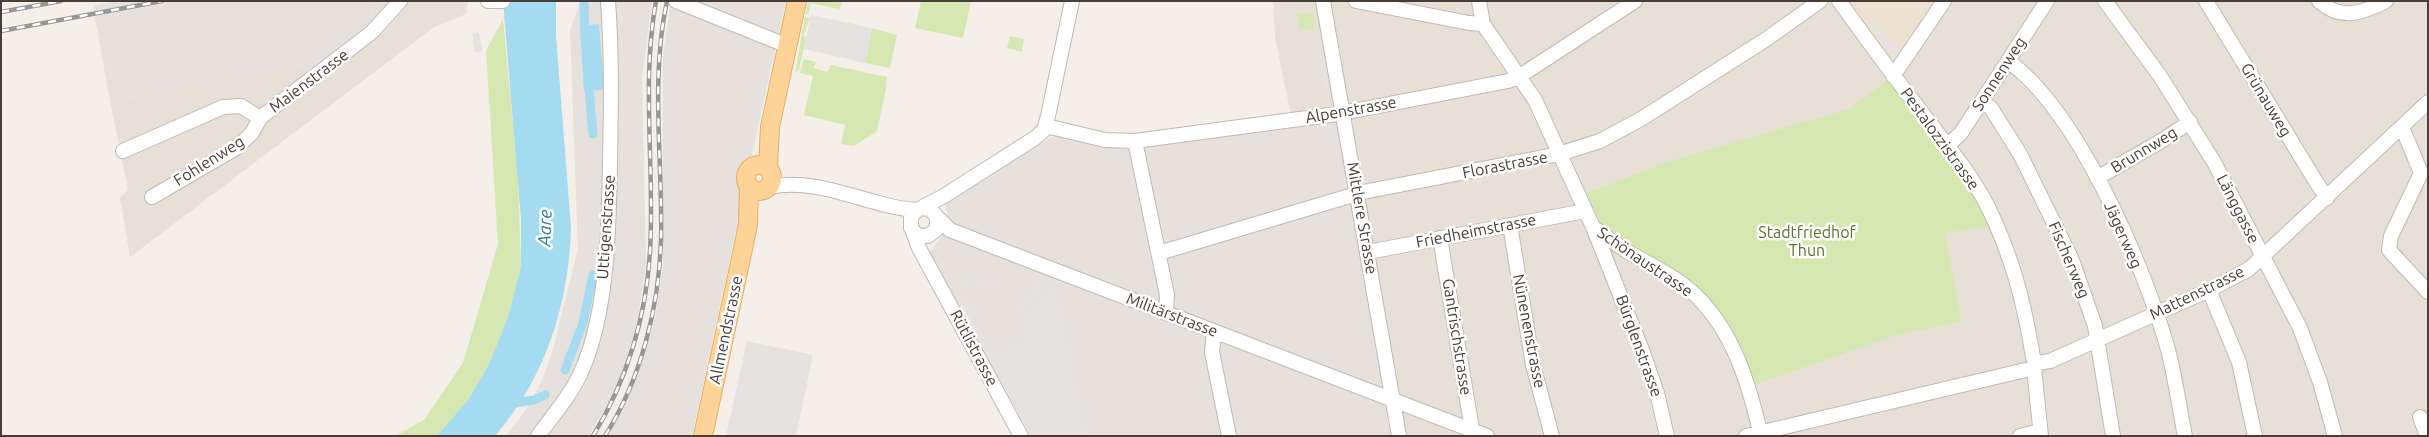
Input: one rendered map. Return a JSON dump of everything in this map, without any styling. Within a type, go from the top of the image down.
[{"type":"main road","name":"Allmendstrasse","points":[[703,436],[748,224],[762,179],[770,127],[797,1]]},
{"type":"street","name":"Maienstrasse","points":[[123,151],[223,107],[241,106],[260,118],[372,32],[400,1]]},
{"type":"street","points":[[488,1],[503,1]]},
{"type":"street","name":"Uttigenstrasse","points":[[538,436],[573,388],[583,369],[603,285],[607,249],[610,184],[612,48],[608,1]]},
{"type":"street","points":[[676,1],[788,46]]},
{"type":"street","points":[[912,230],[911,217],[919,209],[944,196],[1035,138],[1046,126],[1072,1]]},
{"type":"street","name":"Mittlere Strasse","points":[[1324,1],[1399,436]]},
{"type":"street","points":[[1356,1],[1483,24],[1479,1]]},
{"type":"street","name":"Alpenstrasse","points":[[1046,126],[1105,140],[1135,141],[1344,113],[1508,81],[1520,76],[1635,1]]},
{"type":"street","name":"Florastrasse","points":[[1159,253],[1358,193],[1559,154],[1600,141],[1641,119],[1765,40],[1820,1]]},
{"type":"street","name":"Pestalozzistrasse","points":[[1839,1],[1893,76],[1948,145],[1978,188],[2006,249],[2023,298],[2036,366],[2041,433]]},
{"type":"street","points":[[1893,76],[1944,1]]},
{"type":"street","name":"Sonnenweg","points":[[1948,145],[1961,133],[2047,1]]},
{"type":"street","name":"Länggasse","points":[[2104,1],[2156,70],[2214,162],[2307,344],[2335,436]]},
{"type":"street","points":[[2320,1],[2335,12],[2346,14],[2363,12],[2386,1]]},
{"type":"street","name":"Grünauweg","points":[[2211,3],[2327,198]]},
{"type":"street","name":"Schönaustrasse","points":[[1483,24],[1520,76],[1543,115],[1593,227],[1622,248],[1667,273],[1706,306],[1728,339],[1744,375],[1760,434]]},
{"type":"street","name":"Jägerweg","points":[[2008,61],[2021,72],[2054,110],[2098,178],[2129,246],[2156,313],[2167,348],[2185,436]]},
{"type":"street","name":"Fischerweg","points":[[1982,101],[1991,108],[2020,154],[2063,239],[2089,308],[2097,340],[2113,436]]},
{"type":"street","name":"Mattenstrasse","points":[[1746,436],[2036,366],[2209,290],[2244,272],[2262,257],[2428,102]]},
{"type":"street","name":"Fohlenweg","points":[[152,197],[236,148],[252,133],[260,118]]},
{"type":"street","name":"Brunnweg","points":[[2098,178],[2190,122]]},
{"type":"street","points":[[2402,127],[2421,173],[2391,236],[2389,250],[2428,292]]},
{"type":"street","points":[[1135,141],[1168,295],[1166,313]]},
{"type":"street","points":[[762,179],[852,195],[885,206],[930,209],[937,216]]},
{"type":"street","points":[[926,261],[932,234],[938,226],[938,206],[944,196]]},
{"type":"street","points":[[885,206],[920,236],[950,230]]},
{"type":"street","name":"Friedheimstrasse","points":[[1368,252],[1585,211]]},
{"type":"street","name":"Militärstrasse","points":[[937,216],[950,230],[1393,400]]},
{"type":"street","name":"Nünenenstrasse","points":[[1510,225],[1533,365],[1552,436]]},
{"type":"street","name":"Bürglenstrasse","points":[[1593,227],[1642,350],[1657,393],[1667,436]]},
{"type":"street","name":"Rütlistrasse","points":[[912,230],[926,261],[1021,436]]},
{"type":"street","name":"Gantrischstrasse","points":[[1440,238],[1472,433]]},
{"type":"street","points":[[1605,257],[1622,248]]},
{"type":"street","points":[[2209,290],[2239,362],[2255,436]]},
{"type":"street","points":[[1214,332],[1212,352],[1229,436]]},
{"type":"street","points":[[1393,400],[1472,433],[1487,436]]},
{"type":"street","points":[[2420,418],[2427,436]]},
{"type":"street","points":[[2020,436],[2041,433]]},
{"type":"shaded area","points":[[115,1],[371,1],[376,28],[316,77],[307,65],[110,101],[93,6]]},
{"type":"shaded area","points":[[371,1],[468,1],[466,14],[434,27],[130,257],[120,198],[128,190],[110,101],[307,65],[376,28]]},
{"type":"shaded area","points":[[580,1],[652,1],[642,77],[646,263],[639,314],[626,363],[613,394],[589,436],[506,436],[529,405],[542,380],[552,353],[578,249],[570,31]]},
{"type":"shaded area","points":[[671,1],[786,1],[751,158],[741,173],[743,198],[692,436],[609,436],[627,401],[644,357],[655,318],[663,266],[663,56]]},
{"type":"shaded area","points":[[1273,1],[2428,1],[2428,436],[1399,436],[1291,115],[1275,37]]},
{"type":"shaded area","points":[[1839,1],[1944,1],[1899,70]]},
{"type":"shaded area","points":[[811,15],[872,28],[865,63],[804,49]]},
{"type":"shaded area","points":[[1869,23],[1877,23],[1900,55],[1892,55]]},
{"type":"shaded area","points":[[479,32],[482,51],[475,52],[472,33]]},
{"type":"shaded area","points":[[1326,52],[1333,87],[1323,88],[1318,54]]},
{"type":"shaded area","points":[[1344,113],[1399,436],[1031,436],[929,253],[949,227],[945,202],[1063,130],[1105,140]]},
{"type":"shaded area","points":[[966,275],[972,279],[966,290],[960,287]]},
{"type":"shaded area","points":[[977,277],[999,285],[997,290],[975,282]]},
{"type":"shaded area","points":[[1038,281],[1044,285],[1023,312],[1018,308]]},
{"type":"shaded area","points":[[1054,281],[1086,436],[1034,436],[989,358],[1030,337],[1020,322]]},
{"type":"shaded area","points":[[970,298],[977,314],[972,317],[984,340],[978,343],[958,304]]},
{"type":"shaded area","points":[[747,341],[813,355],[796,436],[726,436]]},
{"type":"green space","points":[[808,1],[843,1],[839,9],[811,3],[808,15],[806,14]]},
{"type":"green space","points":[[921,1],[971,1],[963,38],[915,28]]},
{"type":"green space","points":[[1313,13],[1314,29],[1299,29],[1298,14]]},
{"type":"green space","points":[[805,17],[810,18],[803,36],[806,37],[799,70],[795,73]]},
{"type":"green space","points":[[503,19],[518,178],[521,266],[508,317],[489,364],[468,400],[441,432],[437,436],[395,436],[424,420],[463,363],[498,244],[486,51]]},
{"type":"green space","points":[[872,28],[897,35],[890,68],[865,63]]},
{"type":"green space","points":[[1010,36],[1024,39],[1022,52],[1007,48]]},
{"type":"green space","points":[[804,59],[816,62],[814,68],[828,72],[831,65],[887,77],[877,131],[854,146],[841,144],[845,125],[804,115],[813,76],[800,73]]},
{"type":"green space","name":"Stadtfriedhof Thun","points":[[1893,76],[1996,225],[1945,233],[1961,321],[1893,336],[1748,387],[1706,306],[1593,227],[1582,195],[1667,162],[1849,109]]},
{"type":"water","name":"Aare","points":[[503,1],[556,1],[556,36],[571,227],[565,283],[560,311],[541,364],[513,413],[495,436],[437,436],[468,400],[489,364],[508,317],[521,266],[521,220]]},
{"type":"water","points":[[599,24],[604,90],[584,91],[580,26]]},
{"type":"waterway","points":[[584,2],[585,37]]},
{"type":"waterway","points":[[588,79],[593,134]]},
{"type":"waterway","points":[[565,370],[583,323],[593,275]]},
{"type":"waterway","points":[[509,404],[534,400],[545,395]]},
{"type":"railway","points":[[1,12],[61,1]]},
{"type":"railway","points":[[1,31],[162,1]]},
{"type":"railway","points":[[593,436],[616,393],[633,347],[648,276],[651,221],[649,64],[656,1]]},
{"type":"railway","points":[[605,436],[618,414],[638,367],[652,317],[656,291],[661,240],[658,120],[659,61],[667,1]]}]
